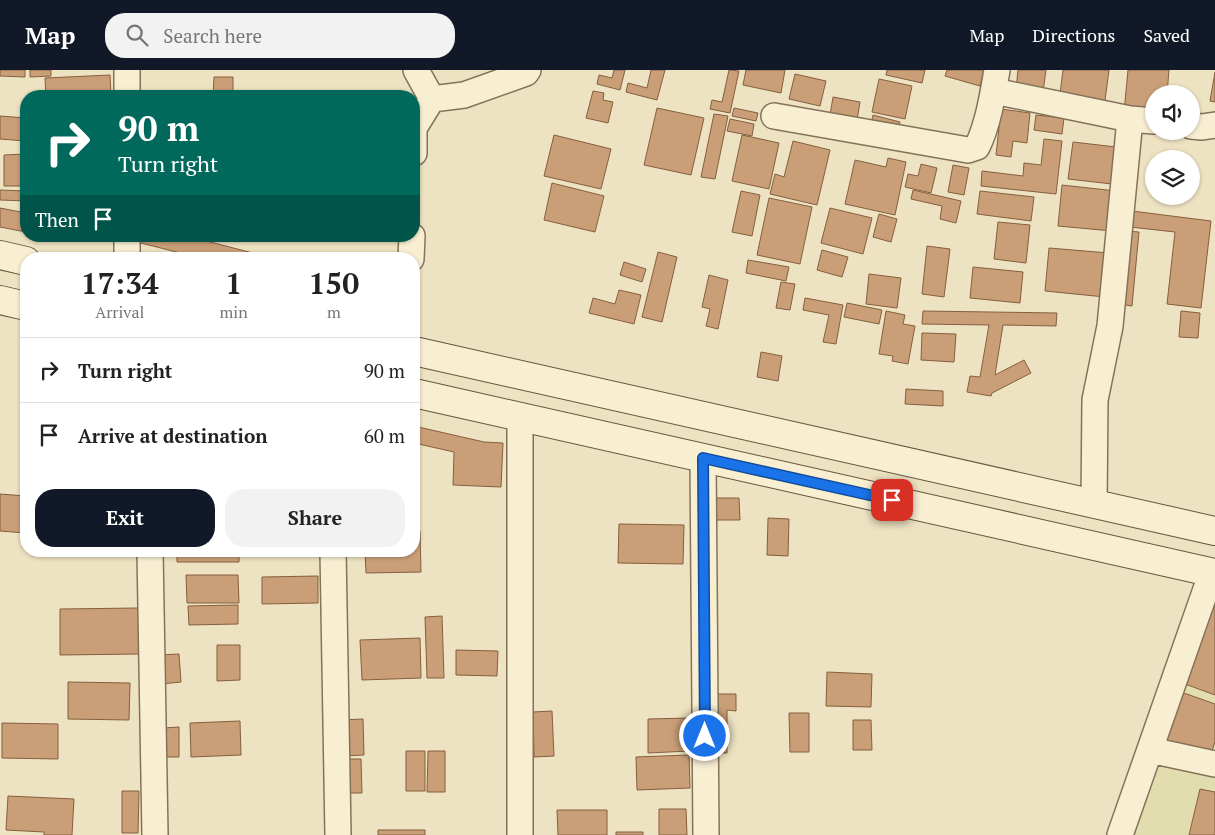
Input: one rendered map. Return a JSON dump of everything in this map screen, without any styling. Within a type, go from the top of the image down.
[{"type":"street","points":[[127,70],[127,90]]},
{"type":"street","points":[[416,70],[432,98]]},
{"type":"street","points":[[432,98],[464,94],[528,70]]},
{"type":"street","points":[[774,116],[968,150],[977,147],[982,138],[995,81],[1142,120],[1110,326],[1095,400],[1094,504]]},
{"type":"street","points":[[420,118],[432,98]]},
{"type":"street","points":[[1200,127],[1215,124]]},
{"type":"street","points":[[0,255],[20,260]]},
{"type":"street","points":[[0,300],[20,305]]},
{"type":"street","points":[[420,352],[1215,531]]},
{"type":"street","points":[[420,394],[1214,573],[1120,835]]},
{"type":"street","points":[[520,417],[520,835]]},
{"type":"street","points":[[703,458],[706,835]]},
{"type":"street","points":[[150,557],[155,835]]},
{"type":"street","points":[[333,557],[338,835]]},
{"type":"street","points":[[1150,750],[1215,764]]},
{"type":"shaded area","points":[[1215,564],[1215,835],[1120,835]]},
{"type":"building","points":[[0,70],[25,70],[25,77],[0,76]]},
{"type":"building","points":[[30,70],[51,70],[51,76],[30,77]]},
{"type":"building","points":[[614,70],[625,70],[620,90],[597,84],[599,75],[612,78]]},
{"type":"building","points":[[651,70],[665,70],[657,100],[626,92],[628,83],[647,88]]},
{"type":"building","points":[[729,70],[739,71],[730,113],[710,109],[712,100],[722,102]]},
{"type":"building","points":[[746,70],[785,70],[781,93],[743,85]]},
{"type":"building","points":[[887,70],[925,70],[922,83],[886,75]]},
{"type":"building","points":[[947,70],[984,70],[980,86],[945,76]]},
{"type":"building","points":[[1018,70],[1046,70],[1043,92],[1016,89]]},
{"type":"building","points":[[1063,70],[1109,70],[1104,108],[1059,102]]},
{"type":"building","points":[[1128,70],[1169,70],[1168,85],[1145,85],[1145,114],[1124,112]]},
{"type":"building","points":[[1215,72],[1215,102],[1210,101]]},
{"type":"building","points":[[795,74],[826,81],[820,106],[789,99]]},
{"type":"building","points":[[110,75],[111,90],[46,90],[45,78]]},
{"type":"building","points":[[214,77],[233,77],[233,90],[213,90]]},
{"type":"building","points":[[879,79],[912,86],[905,119],[872,112]]},
{"type":"building","points":[[593,91],[604,93],[603,100],[613,102],[608,123],[586,118]]},
{"type":"building","points":[[833,97],[860,102],[857,120],[830,115]]},
{"type":"building","points":[[657,108],[704,118],[691,175],[644,165]]},
{"type":"building","points":[[734,108],[758,113],[756,121],[732,116]]},
{"type":"building","points":[[1001,109],[1030,113],[1027,143],[1013,141],[1011,157],[996,155]]},
{"type":"building","points":[[714,114],[728,116],[715,179],[701,177]]},
{"type":"building","points":[[873,115],[900,122],[897,134],[870,128]]},
{"type":"building","points":[[1036,115],[1064,118],[1062,134],[1034,130]]},
{"type":"building","points":[[0,116],[20,118],[20,141],[0,139]]},
{"type":"building","points":[[730,119],[754,124],[752,136],[727,131]]},
{"type":"building","points":[[554,135],[611,149],[601,189],[544,176]]},
{"type":"building","points":[[742,135],[779,143],[769,189],[732,181]]},
{"type":"building","points":[[1044,139],[1062,141],[1056,194],[981,186],[982,171],[1023,176],[1024,163],[1041,165]]},
{"type":"building","points":[[793,141],[830,150],[817,205],[770,194],[775,174],[784,177]]},
{"type":"building","points":[[1073,142],[1116,147],[1112,184],[1068,179]]},
{"type":"building","points":[[20,154],[20,186],[4,186],[4,155]]},
{"type":"building","points":[[888,158],[906,162],[895,215],[845,204],[855,160],[886,167]]},
{"type":"building","points":[[921,164],[937,168],[931,193],[905,187],[908,174],[918,176]]},
{"type":"building","points":[[953,165],[969,168],[964,195],[948,192]]},
{"type":"building","points":[[552,183],[604,196],[595,232],[544,220]]},
{"type":"building","points":[[1062,185],[1116,191],[1112,231],[1058,226]]},
{"type":"building","points":[[0,190],[20,191],[20,201],[0,200]]},
{"type":"building","points":[[913,190],[961,201],[956,223],[940,219],[942,206],[911,199]]},
{"type":"building","points":[[741,191],[760,195],[752,236],[732,232]]},
{"type":"building","points":[[980,191],[1034,197],[1031,221],[977,214]]},
{"type":"building","points":[[769,198],[812,207],[800,264],[757,255]]},
{"type":"building","points":[[0,208],[20,212],[20,231],[0,227]]},
{"type":"building","points":[[830,208],[872,218],[863,254],[821,243]]},
{"type":"building","points":[[1132,211],[1211,221],[1201,308],[1167,304],[1175,232],[1130,227]]},
{"type":"building","points":[[879,214],[897,219],[891,242],[873,237]]},
{"type":"building","points":[[998,222],[1030,225],[1026,263],[994,259]]},
{"type":"building","points":[[1126,231],[1139,232],[1132,306],[1119,304]]},
{"type":"building","points":[[137,242],[210,242],[249,252],[176,252]]},
{"type":"building","points":[[927,246],[950,249],[944,297],[922,294]]},
{"type":"building","points":[[1049,248],[1109,253],[1105,297],[1045,291]]},
{"type":"building","points":[[822,250],[848,257],[842,277],[817,270]]},
{"type":"building","points":[[658,252],[677,257],[662,322],[642,317]]},
{"type":"building","points":[[748,260],[789,267],[786,281],[746,273]]},
{"type":"building","points":[[624,262],[646,269],[642,282],[620,275]]},
{"type":"building","points":[[973,267],[1023,272],[1020,303],[970,298]]},
{"type":"building","points":[[869,274],[901,278],[897,308],[866,304]]},
{"type":"building","points":[[709,275],[728,280],[718,329],[706,326],[710,309],[702,307]]},
{"type":"building","points":[[781,282],[795,284],[790,310],[776,308]]},
{"type":"building","points":[[619,290],[641,295],[634,324],[589,313],[593,298],[615,304]]},
{"type":"building","points":[[805,298],[843,305],[836,344],[823,342],[829,315],[803,310]]},
{"type":"building","points":[[847,303],[882,310],[879,324],[844,317]]},
{"type":"building","points":[[886,311],[905,315],[903,324],[915,326],[908,364],[892,361],[893,356],[879,354]]},
{"type":"building","points":[[923,311],[1057,313],[1056,326],[1003,325],[995,375],[1024,360],[1031,373],[992,393],[991,396],[967,392],[970,376],[980,377],[989,325],[922,324]]},
{"type":"building","points":[[1181,311],[1200,313],[1198,338],[1179,337]]},
{"type":"building","points":[[922,333],[956,334],[954,362],[921,360]]},
{"type":"building","points":[[761,352],[782,356],[778,381],[757,377]]},
{"type":"building","points":[[906,389],[943,391],[943,406],[905,404]]},
{"type":"building","points":[[420,427],[484,442],[503,443],[501,487],[453,485],[454,452],[420,444]]},
{"type":"building","points":[[0,494],[20,496],[20,533],[0,531]]},
{"type":"building","points":[[706,498],[739,498],[740,520],[705,520]]},
{"type":"building","points":[[768,518],[789,519],[788,556],[767,555]]},
{"type":"building","points":[[619,524],[684,525],[683,564],[618,563]]},
{"type":"building","points":[[420,531],[421,572],[366,573],[365,557],[420,557]]},
{"type":"building","points":[[177,557],[239,557],[239,562],[177,562]]},
{"type":"building","points":[[186,575],[238,575],[239,603],[187,603]]},
{"type":"building","points":[[318,576],[318,603],[262,604],[262,577]]},
{"type":"building","points":[[1215,602],[1215,695],[1185,684]]},
{"type":"building","points":[[238,605],[238,624],[189,625],[188,606]]},
{"type":"building","points":[[138,608],[139,654],[60,655],[60,609]]},
{"type":"building","points":[[442,616],[444,678],[427,678],[425,617]]},
{"type":"building","points":[[420,638],[421,678],[362,680],[360,640]]},
{"type":"building","points":[[217,645],[240,645],[240,680],[217,681]]},
{"type":"building","points":[[456,650],[498,651],[497,676],[456,675]]},
{"type":"building","points":[[179,654],[181,682],[161,684],[158,655]]},
{"type":"building","points":[[827,672],[872,674],[871,707],[826,706]]},
{"type":"building","points":[[68,682],[130,683],[129,720],[68,719]]},
{"type":"building","points":[[1181,692],[1215,704],[1215,742],[1210,757],[1164,742]]},
{"type":"building","points":[[713,694],[736,694],[736,711],[727,710],[727,753],[712,753]]},
{"type":"building","points":[[552,711],[554,756],[534,757],[533,712]]},
{"type":"building","points":[[789,713],[809,713],[809,752],[790,752]]},
{"type":"building","points":[[689,718],[690,751],[648,753],[648,719]]},
{"type":"building","points":[[363,719],[364,755],[341,756],[340,720]]},
{"type":"building","points":[[853,720],[871,720],[872,750],[853,750]]},
{"type":"building","points":[[240,721],[241,755],[191,757],[190,723]]},
{"type":"building","points":[[2,723],[58,724],[58,759],[2,758]]},
{"type":"building","points":[[179,727],[179,757],[165,757],[164,728]]},
{"type":"building","points":[[406,751],[425,751],[425,791],[406,791]]},
{"type":"building","points":[[428,751],[445,751],[445,792],[427,792]]},
{"type":"building","points":[[689,755],[690,788],[637,790],[636,757]]},
{"type":"building","points":[[345,759],[361,759],[362,793],[346,793]]},
{"type":"building","points":[[1200,789],[1215,792],[1215,835],[1189,835]]},
{"type":"building","points":[[122,791],[139,791],[138,833],[122,833]]},
{"type":"building","points":[[8,796],[74,799],[72,835],[44,835],[44,832],[6,830]]},
{"type":"building","points":[[659,809],[686,809],[687,835],[659,835]]},
{"type":"building","points":[[557,810],[607,810],[607,835],[558,835]]},
{"type":"building","points":[[378,830],[425,830],[425,835],[378,835]]},
{"type":"building","points":[[616,832],[643,832],[643,835],[616,835]]},
{"type":"route","points":[[705,736],[703,458],[892,500]]}]
